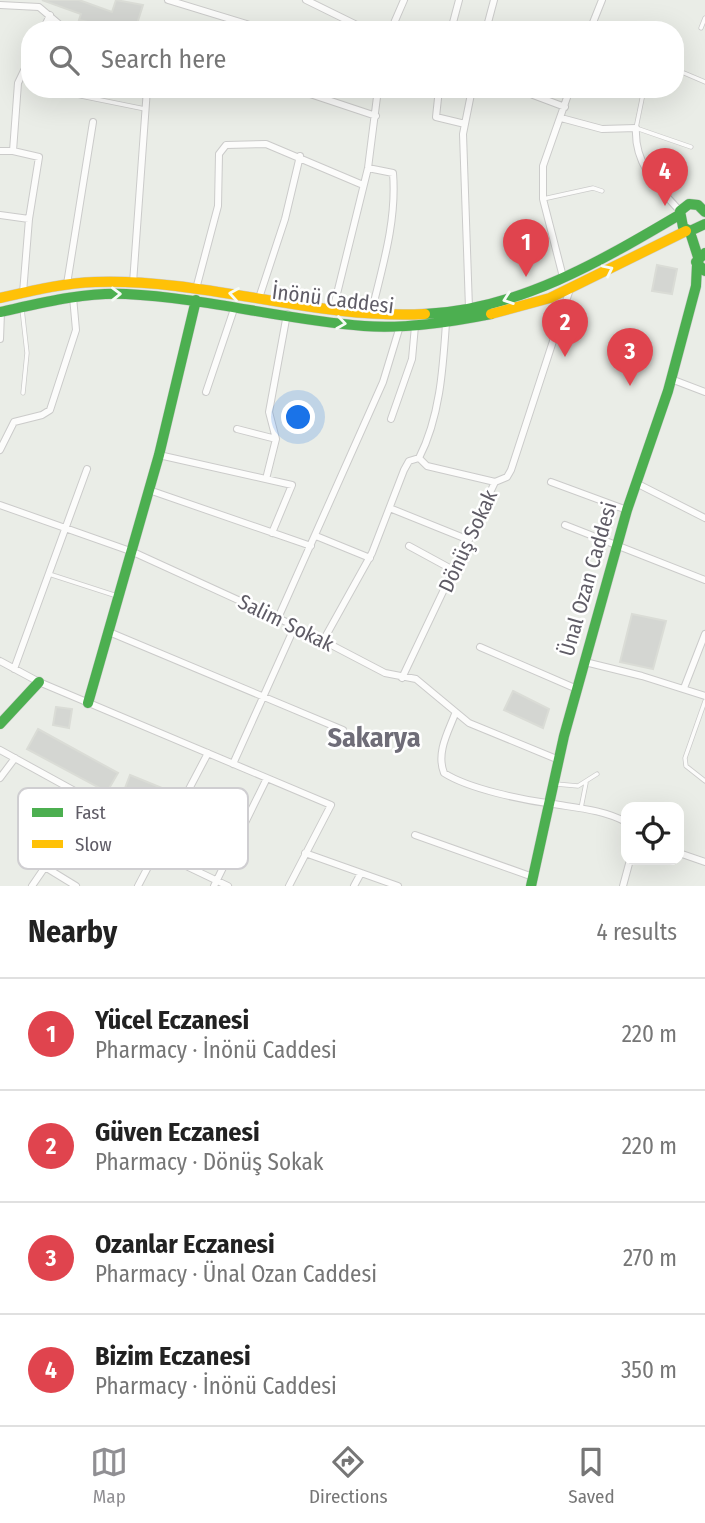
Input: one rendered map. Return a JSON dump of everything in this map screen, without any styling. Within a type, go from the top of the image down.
[{"type":"main road","name":"İnönü Caddesi","points":[[0,298],[67,284],[133,283],[196,289],[371,315],[419,315],[492,305],[563,277],[679,213],[705,195]]},
{"type":"main road","points":[[689,204],[698,205],[705,212]]},
{"type":"main road","points":[[679,213],[680,224],[688,231],[702,264]]},
{"type":"main road","name":"İnönü Caddesi","points":[[0,312],[73,298],[124,294],[196,300],[354,325],[415,326],[446,323],[517,309],[570,289],[688,231],[698,231],[705,226]]},
{"type":"main road","name":"Ünal Ozan Caddesi","points":[[532,882],[577,689],[636,483],[671,379],[702,264]]},
{"type":"main road","points":[[88,703],[159,455],[196,300]]},
{"type":"main road","points":[[0,724],[39,682]]},
{"type":"street","points":[[168,0],[237,21]]},
{"type":"street","points":[[306,0],[349,21]]},
{"type":"street","points":[[395,21],[404,0]]},
{"type":"street","points":[[454,21],[459,0]]},
{"type":"street","points":[[488,21],[494,0]]},
{"type":"street","points":[[594,21],[602,0]]},
{"type":"street","points":[[0,5],[39,7],[56,21]]},
{"type":"street","points":[[47,21],[50,15]]},
{"type":"street","points":[[13,151],[18,83],[21,77]]},
{"type":"street","points":[[133,283],[146,98]]},
{"type":"street","points":[[322,98],[376,116]]},
{"type":"street","points":[[333,310],[368,168],[377,98]]},
{"type":"street","points":[[438,98],[436,117],[465,124]]},
{"type":"street","points":[[469,308],[465,240],[465,124],[470,98]]},
{"type":"street","points":[[541,98],[565,107]]},
{"type":"street","points":[[563,277],[543,199],[543,166],[568,98]]},
{"type":"street","points":[[561,118],[602,129],[636,128],[636,145],[641,163],[679,213]]},
{"type":"street","points":[[67,284],[93,122]]},
{"type":"street","points":[[196,289],[218,205],[221,149],[237,143],[266,144],[300,156],[363,185]]},
{"type":"street","points":[[0,151],[13,151],[39,158],[29,219],[23,293]]},
{"type":"street","points":[[259,298],[285,219],[300,156]]},
{"type":"street","points":[[368,168],[393,173],[394,188],[387,247],[371,315]]},
{"type":"street","points":[[0,215],[29,219]]},
{"type":"street","name":"Dönüş Sokak","points":[[402,678],[495,482],[507,477],[511,471],[570,289]]},
{"type":"street","points":[[0,450],[14,422],[42,415],[50,410],[76,330],[73,298]]},
{"type":"street","points":[[206,392],[235,306]]},
{"type":"street","points":[[0,312],[0,339]]},
{"type":"street","points":[[266,479],[276,439],[268,412],[287,314]]},
{"type":"street","points":[[323,641],[370,558],[392,509],[404,470],[409,461],[419,458],[429,439],[440,388],[446,323]]},
{"type":"street","points":[[278,618],[383,382],[400,326]]},
{"type":"street","points":[[391,419],[412,359],[415,326]]},
{"type":"street","points":[[671,379],[705,392]]},
{"type":"street","points":[[237,429],[276,439]]},
{"type":"street","points":[[159,455],[292,485],[272,533]]},
{"type":"street","points":[[419,458],[427,466],[495,482]]},
{"type":"street","points":[[14,669],[87,469]]},
{"type":"street","points":[[551,482],[628,510]]},
{"type":"street","points":[[636,483],[705,518]]},
{"type":"street","points":[[149,490],[311,546]]},
{"type":"street","name":"Salim Sokak","points":[[1,507],[133,552],[295,626],[385,673],[416,679],[469,723],[559,760]]},
{"type":"street","points":[[392,509],[469,540]]},
{"type":"street","points":[[565,525],[705,580]]},
{"type":"street","points":[[316,536],[370,558]]},
{"type":"street","points":[[409,546],[455,571]]},
{"type":"street","points":[[233,764],[295,626]]},
{"type":"street","points":[[109,632],[344,730]]},
{"type":"street","points":[[684,688],[705,634]]},
{"type":"street","points":[[481,647],[577,689]]},
{"type":"street","points":[[0,660],[39,682],[331,805],[289,886]]},
{"type":"street","points":[[585,662],[684,688],[705,698]]},
{"type":"street","points":[[455,714],[444,740],[441,759],[444,773],[477,786],[550,804],[581,808],[621,820]]},
{"type":"street","points":[[0,750],[69,788]]},
{"type":"street","points":[[190,788],[208,753]]},
{"type":"street","points":[[0,778],[15,758]]},
{"type":"street","points":[[248,817],[267,778]]},
{"type":"street","points":[[415,835],[532,882]]},
{"type":"street","points":[[305,853],[398,886]]},
{"type":"street","points":[[684,855],[705,862]]},
{"type":"street","points":[[623,886],[629,865]]},
{"type":"street","points":[[32,886],[44,869]]},
{"type":"street","points":[[48,869],[76,886]]},
{"type":"street","points":[[138,886],[148,869]]},
{"type":"street","points":[[189,869],[228,886]]},
{"type":"street","points":[[354,886],[361,873]]},
{"type":"lane","points":[[701,28],[705,18]]},
{"type":"lane","points":[[684,73],[705,82]]},
{"type":"lane","points":[[91,98],[145,109]]},
{"type":"lane","points":[[642,98],[636,128],[691,146]]},
{"type":"lane","points":[[543,199],[593,188],[602,191]]},
{"type":"lane","points":[[22,307],[27,353],[23,393]]},
{"type":"lane","points":[[49,574],[119,596]]},
{"type":"lane","points":[[705,698],[685,758],[687,766],[705,781]]},
{"type":"lane","points":[[554,784],[574,786],[586,783],[597,774]]},
{"type":"lane","points":[[581,808],[586,783]]},
{"type":"building","points":[[42,0],[79,0],[112,12],[116,0],[143,5],[138,21],[83,21],[79,20],[81,14]]},
{"type":"building","points":[[657,265],[677,269],[672,294],[652,291]]},
{"type":"building","points":[[632,614],[666,621],[653,669],[620,662]]},
{"type":"building","points":[[513,691],[549,709],[543,728],[504,710]]},
{"type":"building","points":[[56,707],[72,709],[69,728],[53,725]]},
{"type":"building","points":[[38,729],[118,773],[109,788],[100,788],[27,749]]},
{"type":"building","points":[[130,775],[162,788],[125,788]]},
{"type":"traffic: fast","points":[[705,212],[698,205],[689,204],[680,211],[683,227],[690,231],[705,224]]},
{"type":"traffic: fast","points":[[425,314],[493,303],[526,293],[589,265],[679,215]]},
{"type":"traffic: fast","points":[[690,232],[698,257]]},
{"type":"traffic: fast","points":[[705,253],[696,262],[705,271]]},
{"type":"traffic: fast","points":[[531,886],[564,736],[627,510],[668,391],[696,286],[697,265]]},
{"type":"traffic: fast","points":[[0,312],[63,299],[126,294],[364,326],[428,324],[491,314]]},
{"type":"traffic: fast","points":[[88,703],[159,455],[196,300]]},
{"type":"traffic: fast","points":[[0,724],[39,682]]},
{"type":"traffic: slow","points":[[491,314],[550,298],[686,231]]},
{"type":"traffic: slow","points":[[0,298],[71,284],[136,282],[342,311],[425,314]]},
{"type":"place","name":"Bizim Eczanesi","points":[[665,206]]},
{"type":"place","name":"Yücel Eczanesi","points":[[526,277]]},
{"type":"place","name":"Güven Eczanesi","points":[[565,357]]},
{"type":"place","name":"Ozanlar Eczanesi","points":[[630,386]]},
{"type":"district","name":"Sakarya","points":[[374,737]]}]
